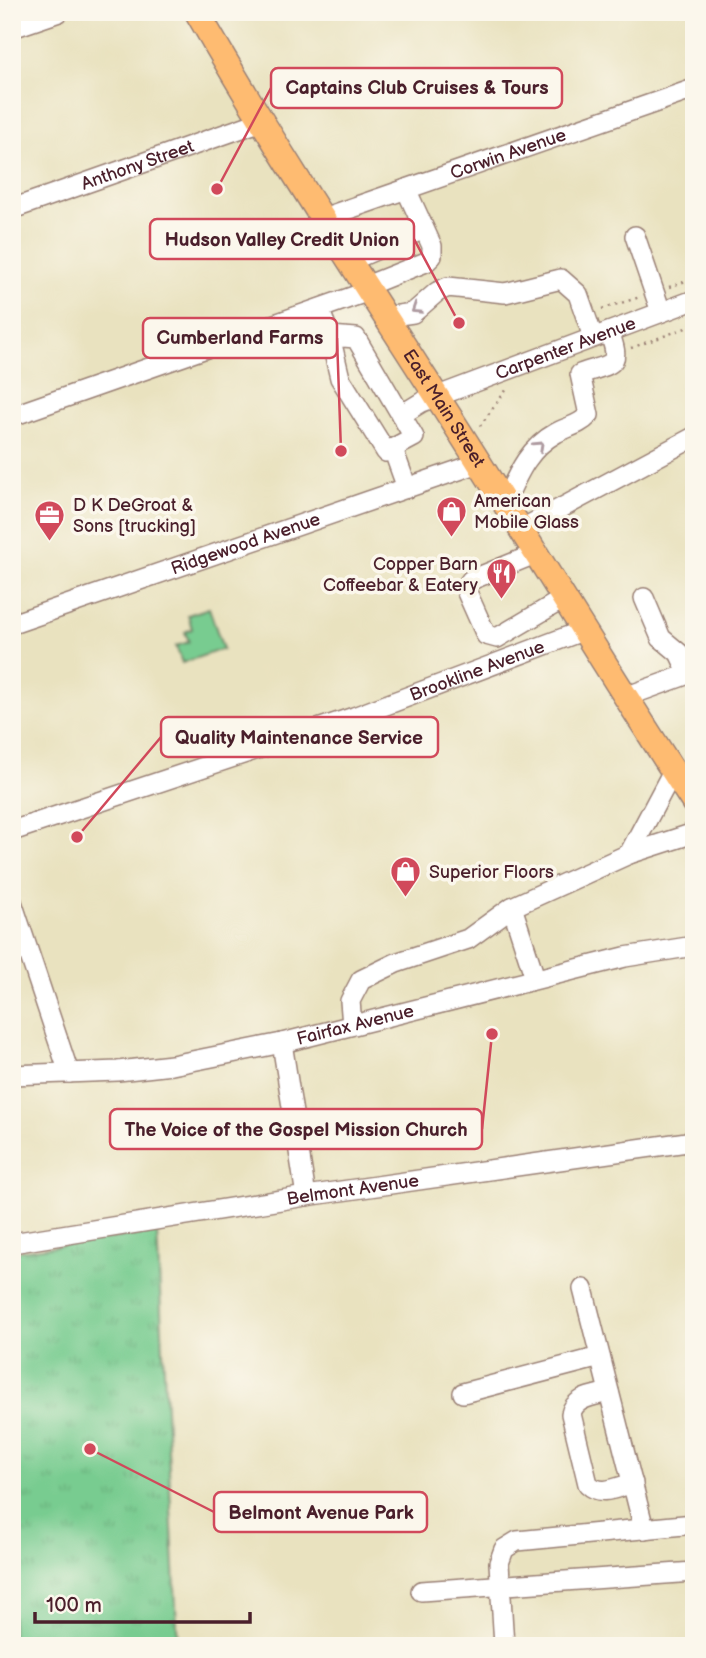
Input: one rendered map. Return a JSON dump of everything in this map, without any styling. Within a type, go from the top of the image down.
[{"type":"main road","name":"East Main Street","points":[[197,12],[367,289],[479,463],[582,631],[694,803]]},
{"type":"street","points":[[12,29],[59,12]]},
{"type":"street","name":"Corwin Avenue","points":[[323,218],[694,89]]},
{"type":"street","name":"Anthony Street","points":[[12,209],[262,121]]},
{"type":"street","points":[[12,416],[319,309],[426,262],[432,256],[432,246],[406,189]]},
{"type":"street","points":[[350,261],[424,229]]},
{"type":"street","points":[[635,236],[661,312]]},
{"type":"street","points":[[386,317],[413,313],[437,292],[448,287],[491,294],[561,279],[578,294],[601,335],[617,352],[611,363],[580,374]]},
{"type":"street","name":"Carpenter Avenue","points":[[401,415],[422,402],[694,300]]},
{"type":"street","points":[[319,309],[330,336],[340,378],[386,452],[414,437],[356,338],[330,336]]},
{"type":"street","points":[[504,504],[515,478],[539,444],[589,415],[580,374],[570,346]]},
{"type":"street","points":[[520,530],[694,437]]},
{"type":"street","points":[[393,449],[407,488]]},
{"type":"street","name":"Ridgewood Avenue","points":[[12,624],[479,463]]},
{"type":"street","points":[[535,554],[471,580],[465,588],[486,635],[497,638],[563,599]]},
{"type":"street","points":[[625,697],[691,673],[679,653],[661,638],[644,598]]},
{"type":"street","name":"Brookline Avenue","points":[[12,831],[354,718],[582,631]]},
{"type":"street","points":[[629,854],[673,771]]},
{"type":"street","points":[[352,1025],[350,1001],[361,980],[396,962],[468,939],[512,907],[629,854],[694,833]]},
{"type":"street","points":[[12,902],[69,1073]]},
{"type":"street","points":[[512,907],[535,978]]},
{"type":"street","name":"Fairfax Avenue","points":[[12,1075],[118,1071],[172,1065],[282,1043],[625,957],[694,946]]},
{"type":"street","points":[[282,1043],[306,1196]]},
{"type":"street","name":"Belmont Avenue","points":[[12,1243],[306,1196],[694,1141]]},
{"type":"street","points":[[583,1289],[645,1529]]},
{"type":"street","points":[[463,1393],[600,1357]]},
{"type":"street","points":[[609,1392],[578,1401],[572,1407],[571,1414],[588,1484],[600,1492],[633,1483]]},
{"type":"street","points":[[504,1646],[498,1546],[517,1541],[694,1524]]},
{"type":"street","points":[[421,1591],[694,1572]]},
{"type":"path","points":[[666,288],[694,278]]},
{"type":"path","points":[[602,309],[646,295]]},
{"type":"path","points":[[631,348],[694,325]]},
{"type":"path","points":[[476,431],[506,390],[517,384]]},
{"type":"green space","points":[[209,608],[223,649],[182,663],[176,646],[189,642],[185,632],[192,629],[188,615]]},
{"type":"green space","points":[[157,1232],[178,1646],[12,1646],[12,1252]]},
{"type":"place","name":"Captains Club Cruises & Tours","points":[[217,189]]},
{"type":"place","name":"Hudson Valley Credit Union","points":[[459,323]]},
{"type":"place","name":"Cumberland Farms","points":[[341,451]]},
{"type":"place","name":"American Mobile Glass","points":[[451,538]]},
{"type":"place","name":"D K DeGroat & Sons [trucking]","points":[[50,542]]},
{"type":"place","name":"Copper Barn Coffeebar & Eatery","points":[[501,601]]},
{"type":"place","name":"Quality Maintenance Service","points":[[77,837]]},
{"type":"place","name":"Superior Floors","points":[[406,899]]},
{"type":"place","name":"The Voice of the Gospel Mission Church","points":[[492,1034]]},
{"type":"place","name":"Belmont Avenue Park","points":[[90,1449]]}]
